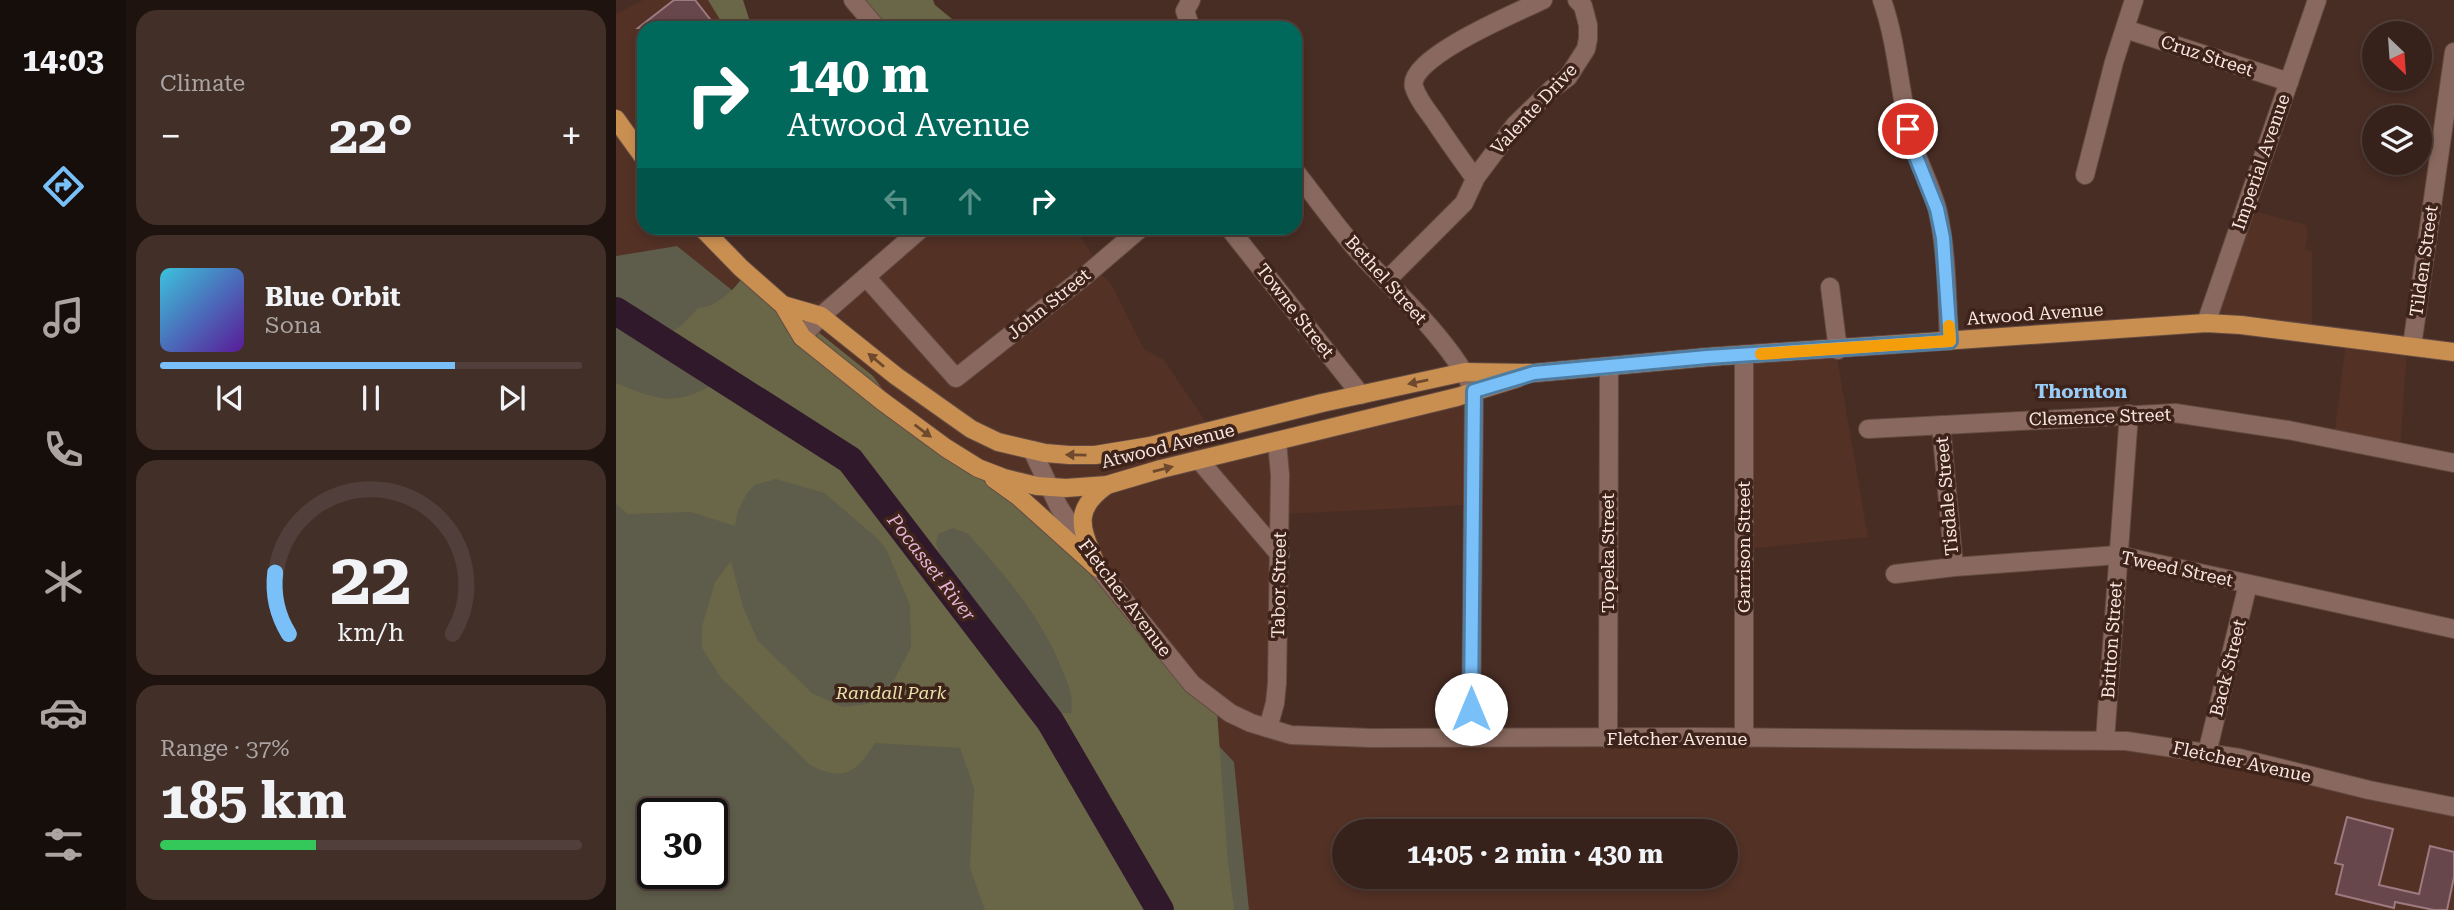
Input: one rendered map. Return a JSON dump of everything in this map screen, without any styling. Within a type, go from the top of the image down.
[{"type":"main road","points":[[616,119],[637,148]]},
{"type":"main road","name":"Atwood Avenue","points":[[709,235],[783,305],[802,337],[936,441],[978,468],[1004,478],[1049,487],[1107,485],[1474,391],[1534,373]]},
{"type":"main road","name":"Atwood Avenue","points":[[783,305],[821,316],[904,382],[971,429],[998,442],[1069,455],[1095,455],[1150,446],[1465,372],[1534,373],[1744,355],[2206,323],[2454,352]]},
{"type":"main road","points":[[978,468],[1019,497],[1098,568]]},
{"type":"main road","points":[[1098,568],[1082,522],[1084,506],[1107,485]]},
{"type":"street","points":[[853,0],[871,21]]},
{"type":"street","points":[[1476,177],[1420,100],[1413,85],[1415,79],[1429,59],[1494,22],[1543,0]]},
{"type":"street","name":"Valente Drive","points":[[1387,280],[1464,204],[1476,177],[1515,125],[1568,77],[1586,50],[1588,25],[1583,6],[1577,0]]},
{"type":"street","points":[[1882,0],[1908,129],[1915,154],[1935,201],[1943,238],[1950,341]]},
{"type":"street","points":[[2085,175],[2114,62],[2134,0]]},
{"type":"street","name":"Imperial Avenue","points":[[2206,323],[2316,0]]},
{"type":"street","name":"Cruz Street","points":[[2125,29],[2289,82]]},
{"type":"street","name":"Tilden Street","points":[[2412,346],[2454,51]]},
{"type":"street","name":"Bethel Street","points":[[1302,180],[1364,257],[1387,280],[1465,372],[1474,391]]},
{"type":"street","points":[[802,337],[821,316],[914,235]]},
{"type":"street","name":"John Street","points":[[866,277],[956,378],[1133,235]]},
{"type":"street","name":"Towne Street","points":[[1235,235],[1361,395]]},
{"type":"street","points":[[1830,287],[1838,350]]},
{"type":"street","name":"Garrison Street","points":[[1744,355],[1744,738]]},
{"type":"street","name":"Topeka Street","points":[[1608,739],[1609,367]]},
{"type":"street","points":[[1471,737],[1474,391]]},
{"type":"street","name":"Clemence Street","points":[[1868,429],[2175,413],[2288,430],[2454,463]]},
{"type":"street","name":"Britton Street","points":[[2105,740],[2129,414]]},
{"type":"street","name":"Tisdale Street","points":[[1941,425],[1954,567]]},
{"type":"street","name":"Tabor Street","points":[[1268,728],[1275,704],[1277,683],[1280,475],[1277,441]]},
{"type":"street","name":"Fletcher Avenue","points":[[1032,450],[1059,507],[1098,568],[1192,684],[1230,713],[1251,723],[1291,734],[1352,738],[2126,741],[2207,753],[2454,807]]},
{"type":"street","points":[[1199,460],[1280,555]]},
{"type":"street","name":"Tweed Street","points":[[1895,574],[2118,555],[2454,629]]},
{"type":"street","name":"Back Street","points":[[2207,753],[2248,584]]},
{"type":"shaded area","points":[[643,0],[708,0],[721,21],[637,21],[637,235],[717,235],[747,274],[720,300],[616,324],[616,14]]},
{"type":"shaded area","points":[[2243,208],[2306,225],[2308,232],[2305,249],[2312,251],[2312,334],[2213,326]]},
{"type":"shaded area","points":[[909,235],[1079,235],[1094,257],[1092,264],[1111,284],[1144,349],[1164,360],[1224,449],[1471,395],[1467,505],[1286,514],[1272,730],[2126,742],[2454,808],[2454,910],[1234,910],[1217,709],[905,420],[873,376],[812,327],[805,305],[837,294]]},
{"type":"shaded area","points":[[2346,342],[2407,350],[2400,449],[2334,437]]},
{"type":"shaded area","points":[[1836,352],[1868,537],[1746,549],[1744,357]]},
{"type":"green space","points":[[708,0],[743,0],[750,21],[721,21]]},
{"type":"green space","points":[[848,0],[933,0],[935,5],[954,21],[862,21]]},
{"type":"green space","name":"Randall Park","points":[[677,246],[1057,551],[1131,652],[1234,762],[1249,910],[616,910],[616,256]]},
{"type":"green space","points":[[748,264],[812,327],[873,376],[905,420],[1059,533],[1217,710],[1234,910],[985,910],[970,868],[974,788],[960,748],[875,743],[862,761],[848,772],[832,773],[810,765],[721,678],[702,648],[702,626],[715,582],[731,561],[743,607],[758,641],[812,693],[843,707],[868,704],[894,680],[911,647],[910,605],[886,549],[877,538],[824,493],[776,479],[755,485],[747,493],[738,511],[735,526],[691,512],[628,514],[616,504],[616,383],[670,399],[693,394],[722,379],[721,371],[666,334],[681,326],[698,308],[713,304],[729,293],[746,271]],"holes":[[[953,528],[968,534],[1008,580],[1043,630],[1068,684],[1072,700],[1071,713],[1040,708],[1026,702],[1014,691],[953,584],[936,544],[938,534]]]},
{"type":"building","points":[[674,0],[695,0],[712,21],[647,21]]},
{"type":"building","points":[[2347,817],[2393,829],[2379,885],[2419,894],[2430,846],[2454,852],[2454,877],[2447,910],[2395,902],[2394,908],[2336,894],[2343,865],[2335,863]]},
{"type":"waterway","name":"Pocasset River","points":[[616,311],[850,460],[1050,721],[1160,910]]},
{"type":"slow traffic","points":[[1761,354],[1950,341],[1949,326]]},
{"type":"district","name":"Thornton","points":[[2081,391]]},
{"type":"route","points":[[1471,709],[1474,391],[1534,373],[1707,357],[1950,341],[1943,238],[1932,193],[1915,154],[1908,129]]}]
